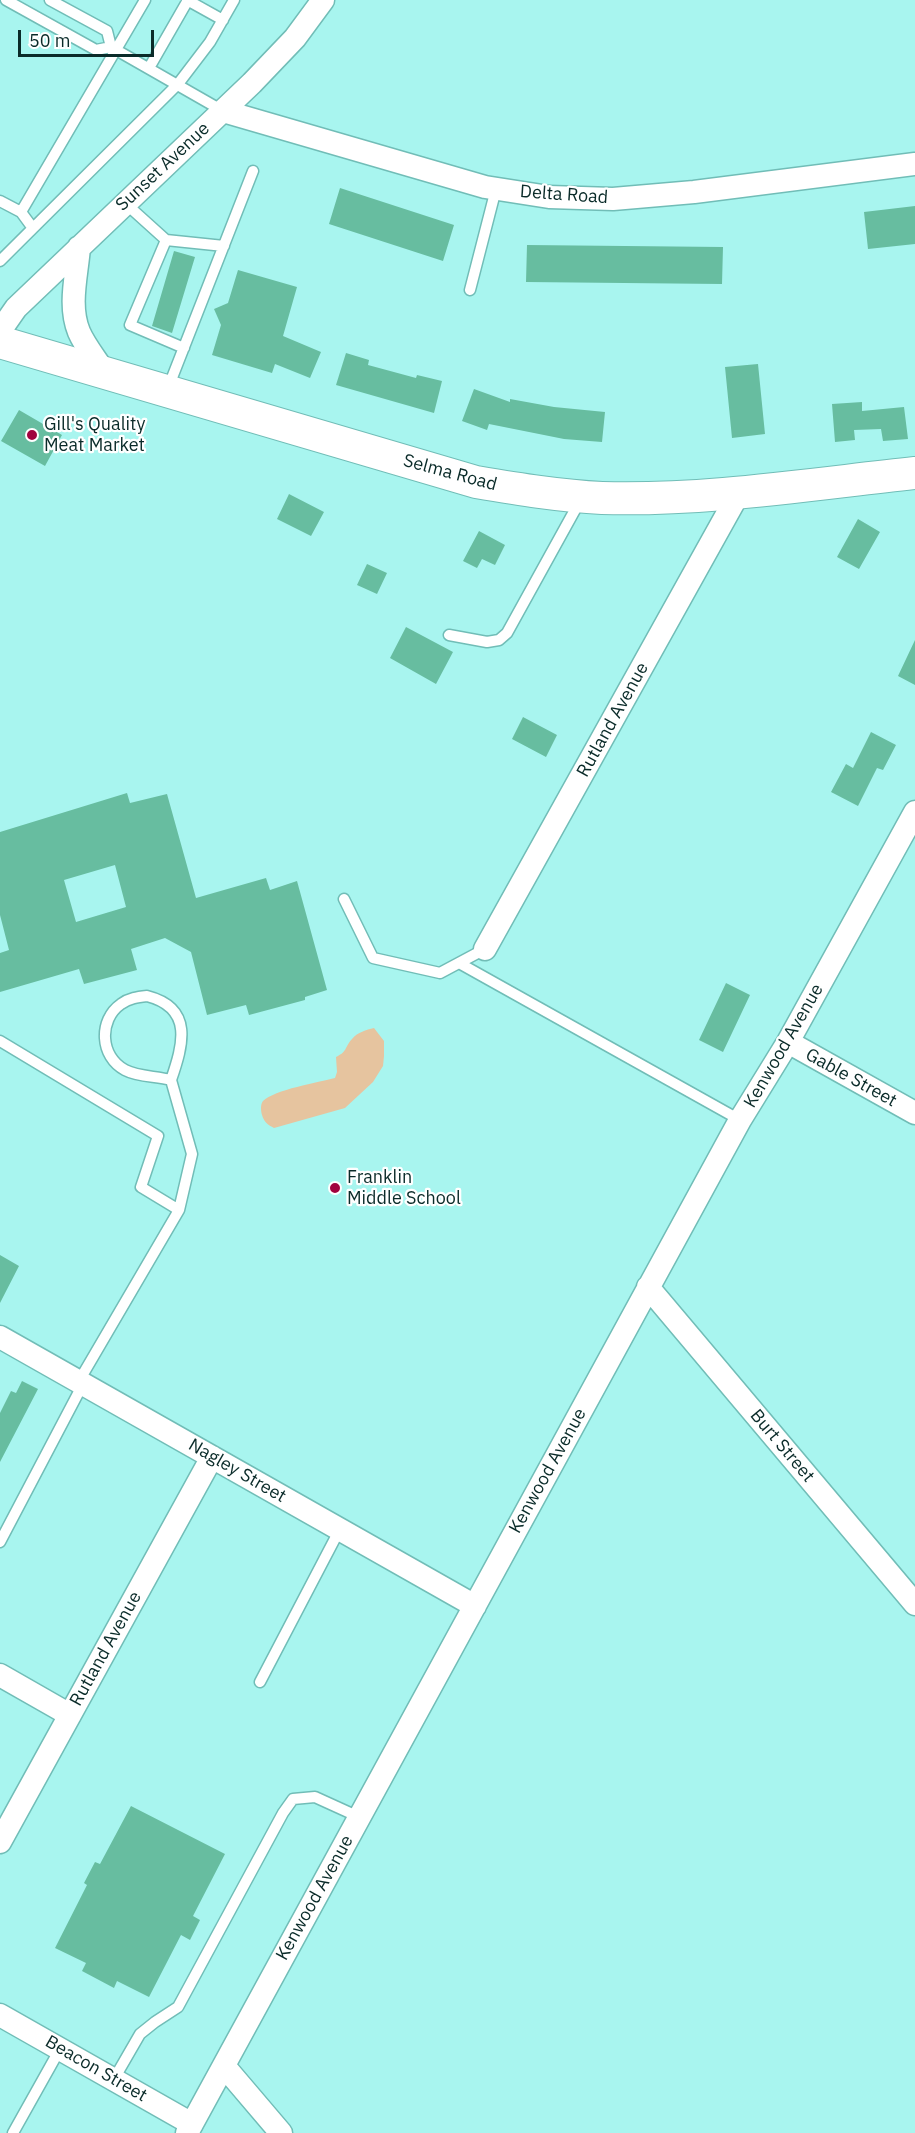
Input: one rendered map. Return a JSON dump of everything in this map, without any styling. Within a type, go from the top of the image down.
[{"type":"street","name":"Sunset Avenue","points":[[0,330],[16,308],[223,111],[295,38],[323,0]]},
{"type":"street","name":"Delta Road","points":[[223,111],[422,170],[496,189],[549,197],[613,199],[694,192],[915,164]]},
{"type":"street","points":[[79,247],[73,296],[74,311],[79,332],[104,372]]},
{"type":"street","name":"Selma Road","points":[[0,342],[476,482],[539,493],[657,498],[915,473]]},
{"type":"street","name":"Rutland Avenue","points":[[485,949],[740,491]]},
{"type":"street","name":"Kenwood Avenue","points":[[190,2128],[740,1120],[788,1042],[915,812]]},
{"type":"street","name":"Gable Street","points":[[788,1042],[915,1113]]},
{"type":"street","name":"Burt Street","points":[[648,1287],[915,1605]]},
{"type":"street","name":"Nagley Street","points":[[0,1337],[475,1606]]},
{"type":"street","name":"Rutland Avenue","points":[[0,1842],[212,1457]]},
{"type":"street","points":[[0,1675],[70,1715]]},
{"type":"street","name":"Beacon Street","points":[[0,2015],[114,2079],[190,2128]]},
{"type":"street","points":[[224,2066],[280,2133]]},
{"type":"lane","points":[[6,0],[96,50],[114,48],[223,111]]},
{"type":"lane","points":[[50,0],[107,32],[114,48]]},
{"type":"lane","points":[[21,212],[114,48],[145,0]]},
{"type":"lane","points":[[149,68],[188,0],[223,20]]},
{"type":"lane","points":[[0,261],[178,84],[210,42],[234,0]]},
{"type":"lane","points":[[167,391],[253,171]]},
{"type":"lane","points":[[470,290],[496,189]]},
{"type":"lane","points":[[0,201],[21,212],[32,227]]},
{"type":"lane","points":[[125,203],[166,240],[224,246]]},
{"type":"lane","points":[[166,240],[130,326],[184,348]]},
{"type":"lane","points":[[449,635],[487,642],[499,640],[507,633],[582,496]]},
{"type":"lane","points":[[344,899],[373,958],[440,973],[485,949]]},
{"type":"lane","points":[[459,963],[740,1120]]},
{"type":"lane","points":[[0,1542],[81,1382],[179,1210],[192,1154],[171,1080],[182,1039],[182,1027],[177,1016],[164,1003],[147,996],[134,997],[122,1003],[112,1012],[106,1024],[104,1037],[107,1050],[114,1062],[125,1070],[137,1074],[171,1080]]},
{"type":"lane","points":[[0,1041],[158,1136],[141,1187],[179,1210]]},
{"type":"lane","points":[[260,1682],[340,1529]]},
{"type":"lane","points":[[114,2079],[140,2034],[178,2007],[283,1813],[293,1799],[315,1797],[359,1817]]},
{"type":"lane","points":[[13,2133],[60,2049]]},
{"type":"shaded area","points":[[374,1028],[384,1041],[383,1066],[373,1082],[345,1108],[274,1128],[265,1121],[261,1110],[263,1101],[286,1090],[335,1078],[336,1057],[357,1035]]},
{"type":"building","points":[[340,188],[454,225],[443,261],[329,224]]},
{"type":"building","points":[[915,206],[915,244],[868,249],[864,212]]},
{"type":"building","points":[[527,245],[723,247],[722,284],[526,282]]},
{"type":"building","points":[[174,251],[195,257],[172,333],[152,326]]},
{"type":"building","points":[[238,270],[297,287],[283,336],[321,352],[310,378],[275,364],[272,373],[212,355],[221,325],[214,309],[228,303]]},
{"type":"building","points":[[346,353],[369,360],[368,365],[416,378],[417,375],[442,381],[434,413],[336,385]]},
{"type":"building","points":[[758,364],[765,434],[732,438],[725,367]]},
{"type":"building","points":[[474,389],[510,402],[510,399],[554,407],[605,412],[602,442],[564,439],[489,424],[487,430],[462,421]]},
{"type":"building","points":[[862,402],[862,411],[904,407],[908,439],[883,441],[881,429],[854,430],[855,440],[835,442],[832,404]]},
{"type":"building","points":[[19,410],[62,435],[45,466],[1,441]]},
{"type":"building","points":[[289,494],[324,512],[311,536],[277,519]]},
{"type":"building","points":[[858,519],[880,532],[859,569],[837,557]]},
{"type":"building","points":[[479,531],[505,545],[495,565],[482,559],[477,568],[463,561]]},
{"type":"building","points":[[367,564],[387,573],[377,594],[357,585]]},
{"type":"building","points":[[406,627],[453,652],[436,684],[390,658]]},
{"type":"building","points":[[915,640],[915,685],[898,676]]},
{"type":"building","points":[[523,717],[557,735],[546,757],[512,739]]},
{"type":"building","points":[[871,732],[896,745],[883,770],[877,768],[858,806],[831,792],[846,764],[853,768]]},
{"type":"building","points":[[127,793],[130,803],[167,794],[196,898],[266,878],[270,890],[297,881],[327,990],[305,997],[305,1000],[249,1015],[246,1005],[207,1015],[191,952],[165,938],[131,949],[137,970],[84,984],[79,969],[0,992],[0,953],[9,950],[0,915],[0,832]],"holes":[[[115,865],[126,907],[76,922],[64,880]]]},
{"type":"building","points":[[726,983],[750,995],[723,1052],[699,1040]]},
{"type":"building","points":[[0,1255],[19,1266],[0,1303]]},
{"type":"building","points":[[22,1381],[38,1389],[0,1462],[0,1413],[11,1391],[16,1393]]},
{"type":"building","points":[[131,1806],[225,1854],[193,1916],[200,1920],[190,1940],[181,1935],[149,1997],[117,1981],[114,1988],[82,1971],[86,1963],[55,1948],[87,1885],[84,1883],[95,1862],[100,1864]]},
{"type":"place","name":"Gill's Quality Meat Market","points":[[32,435]]},
{"type":"place","name":"Franklin Middle School","points":[[335,1188]]}]
